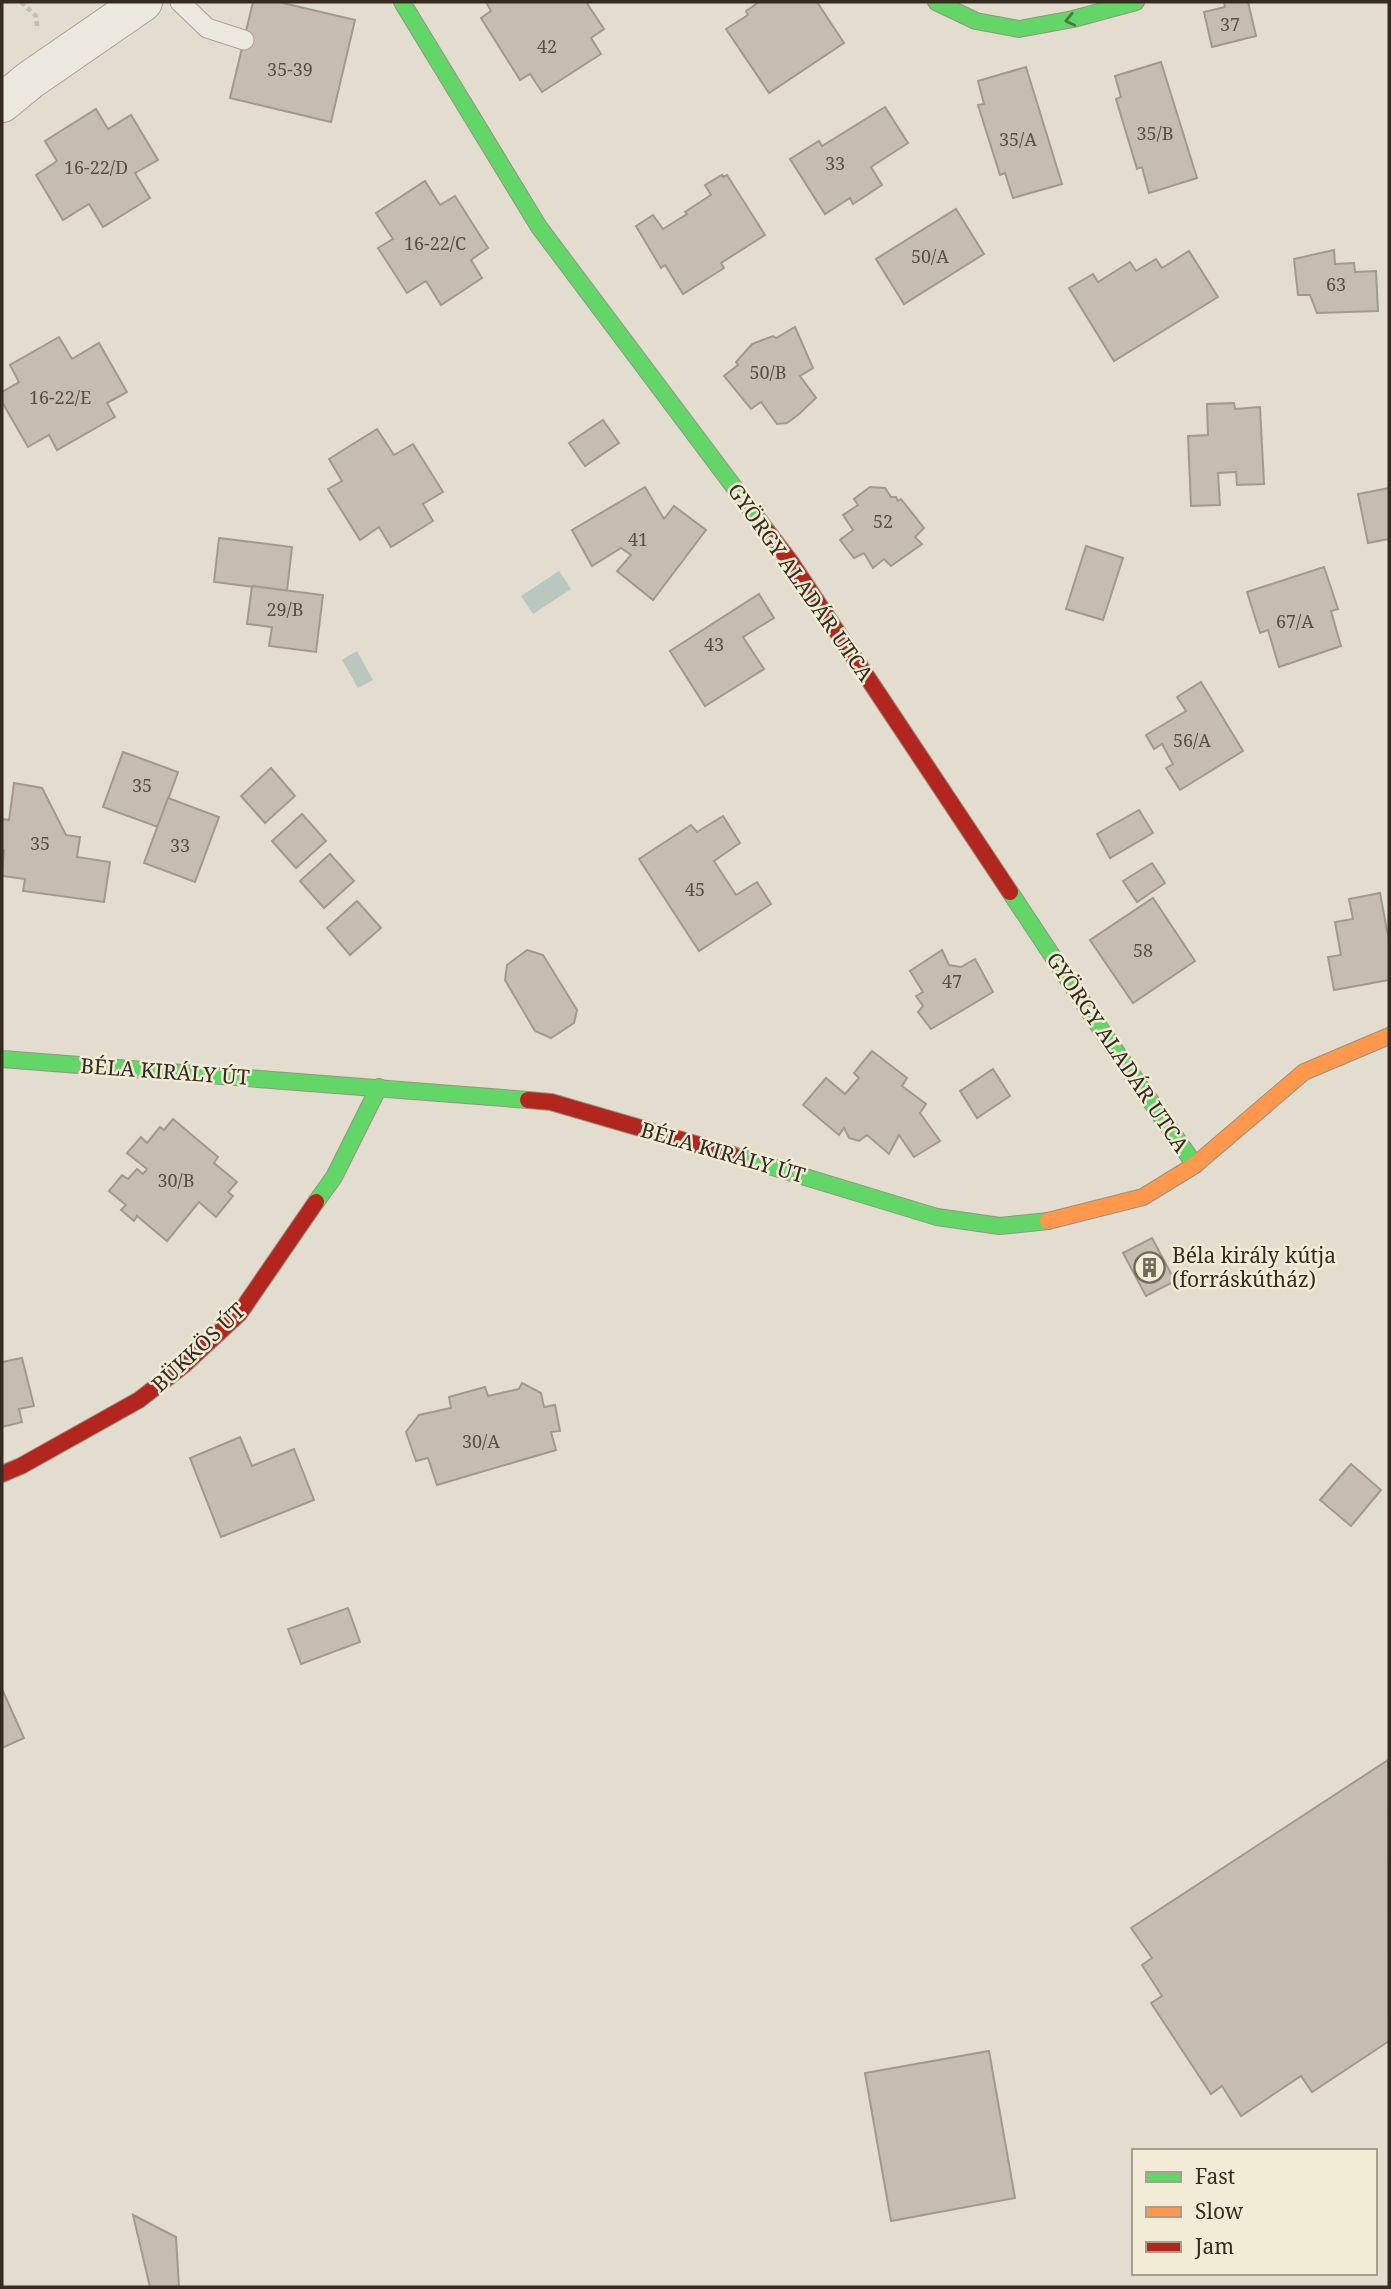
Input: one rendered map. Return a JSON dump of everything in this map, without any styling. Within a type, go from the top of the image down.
[{"type":"street","points":[[2,103],[30,80],[143,2]]},
{"type":"street","name":"GYÖRGY ALADÁR UTCA","points":[[402,2],[539,227],[790,561],[1106,1037],[1195,1166]]},
{"type":"street","points":[[936,2],[976,21],[1019,29],[1073,19],[1136,2]]},
{"type":"street","name":"BÉLA KIRÁLY ÚT","points":[[2,1059],[551,1101],[808,1176],[937,1217],[1000,1226],[1050,1221],[1143,1197],[1195,1166],[1304,1072],[1389,1035]]},
{"type":"street","name":"BÜKKÖS ÚT","points":[[2,1474],[139,1400],[184,1365],[239,1314],[334,1177],[379,1087]]},
{"type":"lane","points":[[180,2],[207,28],[244,40]]},
{"type":"path","points":[[21,2],[36,16],[37,29]]},
{"type":"shaded area","points":[[559,571],[571,589],[533,614],[521,596]]},
{"type":"shaded area","points":[[357,651],[373,680],[358,688],[342,660]]},
{"type":"building","points":[[253,2],[279,2],[355,20],[331,122],[230,98]]},
{"type":"building","points":[[486,2],[586,2],[604,29],[591,38],[601,54],[542,92],[530,74],[520,80],[481,18],[491,11]]},
{"type":"building","points":[[759,2],[817,2],[844,43],[769,93],[726,29],[748,15],[746,11]]},
{"type":"building","points":[[1224,2],[1248,2],[1256,36],[1212,47],[1204,12],[1225,7]]},
{"type":"building","points":[[1161,62],[1197,178],[1149,193],[1142,167],[1137,169],[1116,99],[1121,97],[1115,76]]},
{"type":"building","points":[[1026,67],[1062,184],[1013,198],[1005,173],[1000,175],[978,105],[984,104],[978,81]]},
{"type":"building","points":[[885,107],[908,143],[871,167],[882,185],[853,204],[850,198],[825,214],[790,159],[819,141],[822,146]]},
{"type":"building","points":[[96,109],[108,129],[131,115],[158,160],[135,173],[150,198],[103,227],[89,204],[63,220],[36,175],[57,161],[45,141]]},
{"type":"building","points":[[727,175],[765,235],[721,263],[724,268],[683,294],[665,265],[661,268],[636,226],[653,215],[663,229],[711,195],[705,185]]},
{"type":"building","points":[[425,181],[440,205],[455,196],[488,248],[471,260],[482,278],[441,305],[426,281],[407,293],[378,248],[393,239],[376,213]]},
{"type":"building","points":[[956,209],[984,254],[904,304],[876,259]]},
{"type":"building","points":[[1334,250],[1335,264],[1354,263],[1355,272],[1376,271],[1378,311],[1317,313],[1310,295],[1298,295],[1294,259]]},
{"type":"building","points":[[1189,251],[1218,297],[1114,361],[1069,288],[1093,274],[1098,282],[1130,262],[1136,271],[1156,259],[1162,268]]},
{"type":"building","points":[[795,327],[813,368],[800,376],[816,398],[787,423],[777,424],[761,402],[751,409],[724,376],[738,365],[736,362],[752,344],[773,336],[776,338]]},
{"type":"building","points":[[59,337],[72,359],[99,343],[127,392],[107,403],[115,417],[57,450],[49,435],[28,447],[2,402],[2,392],[19,382],[10,365]]},
{"type":"building","points":[[1234,403],[1235,409],[1260,407],[1264,484],[1237,485],[1236,472],[1218,473],[1220,505],[1191,506],[1188,436],[1208,435],[1207,404]]},
{"type":"building","points":[[603,420],[619,443],[585,466],[569,443]]},
{"type":"building","points":[[377,429],[394,455],[413,444],[443,492],[423,504],[433,521],[391,547],[379,527],[360,540],[328,489],[342,481],[329,459]]},
{"type":"building","points":[[645,487],[664,519],[674,506],[706,530],[653,600],[617,571],[631,555],[621,548],[592,566],[572,530]]},
{"type":"building","points":[[870,487],[885,488],[891,497],[896,497],[898,501],[901,499],[924,528],[915,537],[922,544],[891,566],[884,559],[873,568],[864,553],[854,558],[840,540],[853,530],[843,515],[858,505],[854,499]]},
{"type":"building","points":[[1389,488],[1389,539],[1368,543],[1358,494]]},
{"type":"building","points":[[219,538],[292,547],[287,591],[214,582]]},
{"type":"building","points":[[1086,546],[1123,558],[1103,620],[1066,609]]},
{"type":"building","points":[[1324,567],[1338,609],[1331,611],[1341,646],[1279,667],[1268,630],[1260,633],[1247,592]]},
{"type":"building","points":[[252,586],[323,595],[316,652],[269,646],[272,627],[247,624]]},
{"type":"building","points":[[759,594],[774,618],[743,637],[764,669],[705,706],[670,651]]},
{"type":"building","points":[[1201,682],[1243,751],[1180,790],[1166,768],[1173,764],[1162,744],[1154,749],[1146,735],[1186,711],[1177,697]]},
{"type":"building","points":[[123,752],[178,772],[158,827],[103,807]]},
{"type":"building","points":[[271,768],[295,796],[265,823],[241,796]]},
{"type":"building","points":[[14,783],[42,788],[66,835],[80,837],[77,857],[110,862],[104,902],[23,891],[25,879],[2,876],[2,819],[9,820]]},
{"type":"building","points":[[168,798],[219,817],[195,882],[144,863]]},
{"type":"building","points":[[1139,810],[1153,833],[1110,858],[1097,834]]},
{"type":"building","points":[[302,814],[326,841],[296,868],[272,841]]},
{"type":"building","points":[[723,816],[740,843],[714,861],[736,895],[757,882],[771,904],[699,951],[639,859],[691,825],[697,832]]},
{"type":"building","points":[[330,854],[354,881],[324,908],[300,881]]},
{"type":"building","points":[[1152,863],[1165,883],[1137,902],[1123,881]]},
{"type":"building","points":[[1380,893],[1389,941],[1389,980],[1334,990],[1328,957],[1341,955],[1335,922],[1353,919],[1349,899]]},
{"type":"building","points":[[1153,898],[1195,961],[1133,1003],[1090,940]]},
{"type":"building","points":[[357,901],[381,928],[350,955],[327,928]]},
{"type":"building","points":[[527,950],[543,955],[577,1010],[574,1023],[551,1038],[535,1031],[505,980],[507,965]]},
{"type":"building","points":[[942,950],[949,965],[961,967],[975,959],[993,992],[931,1029],[918,1012],[923,1006],[916,996],[923,992],[910,971]]},
{"type":"building","points":[[872,1051],[907,1078],[902,1086],[926,1104],[920,1113],[940,1141],[914,1157],[899,1135],[889,1154],[867,1135],[859,1141],[849,1138],[844,1128],[839,1135],[803,1105],[826,1078],[845,1094],[859,1078],[854,1073]]},
{"type":"building","points":[[993,1069],[1010,1096],[977,1118],[960,1091]]},
{"type":"building","points":[[173,1119],[218,1157],[214,1163],[237,1182],[228,1192],[233,1196],[216,1217],[199,1202],[167,1241],[137,1216],[134,1221],[121,1210],[126,1205],[109,1191],[122,1175],[128,1179],[137,1169],[143,1174],[147,1169],[127,1153],[141,1137],[147,1143],[160,1127],[164,1130]]},
{"type":"building","name":"Béla király kútja (forráskútház)","points":[[1152,1238],[1175,1281],[1146,1296],[1123,1253]]},
{"type":"building","points":[[22,1358],[34,1406],[19,1409],[22,1422],[2,1427],[2,1362]]},
{"type":"building","points":[[522,1383],[541,1393],[544,1407],[555,1405],[560,1431],[551,1432],[556,1450],[437,1485],[428,1458],[416,1461],[406,1432],[419,1415],[451,1408],[449,1397],[485,1387],[488,1396],[519,1389]]},
{"type":"building","points":[[240,1437],[252,1466],[294,1449],[314,1500],[221,1537],[190,1458]]},
{"type":"building","points":[[1351,1464],[1381,1490],[1351,1526],[1320,1500]]},
{"type":"building","points":[[348,1608],[360,1642],[301,1664],[288,1629]]},
{"type":"building","points":[[2,1689],[24,1738],[2,1748]]},
{"type":"building","points":[[1388,1760],[1389,2041],[1312,2092],[1301,2076],[1241,2116],[1222,2086],[1211,2094],[1151,2003],[1162,1996],[1142,1965],[1152,1958],[1131,1928]]},
{"type":"building","points":[[989,2051],[1015,2198],[891,2221],[865,2073]]},
{"type":"building","points":[[133,2215],[176,2237],[179,2287],[150,2287]]},
{"type":"traffic: fast","points":[[402,2],[539,227],[767,531]]},
{"type":"traffic: fast","points":[[936,2],[976,21],[1019,29],[1073,19],[1136,2]]},
{"type":"traffic: fast","points":[[1010,892],[1195,1165]]},
{"type":"traffic: fast","points":[[2,1059],[528,1100]]},
{"type":"traffic: fast","points":[[316,1202],[334,1177],[379,1087]]},
{"type":"traffic: fast","points":[[733,1155],[937,1217],[1000,1226],[1048,1221]]},
{"type":"traffic: slow","points":[[1048,1221],[1143,1197],[1195,1165],[1304,1072],[1389,1036]]},
{"type":"traffic: jam","points":[[767,531],[790,561],[1010,892]]},
{"type":"traffic: jam","points":[[528,1100],[551,1102],[733,1155]]},
{"type":"traffic: jam","points":[[2,1474],[139,1400],[184,1365],[239,1314],[316,1202]]},
{"type":"place","name":"Béla király kútja (forráskútház)","points":[[1149,1267]]}]
